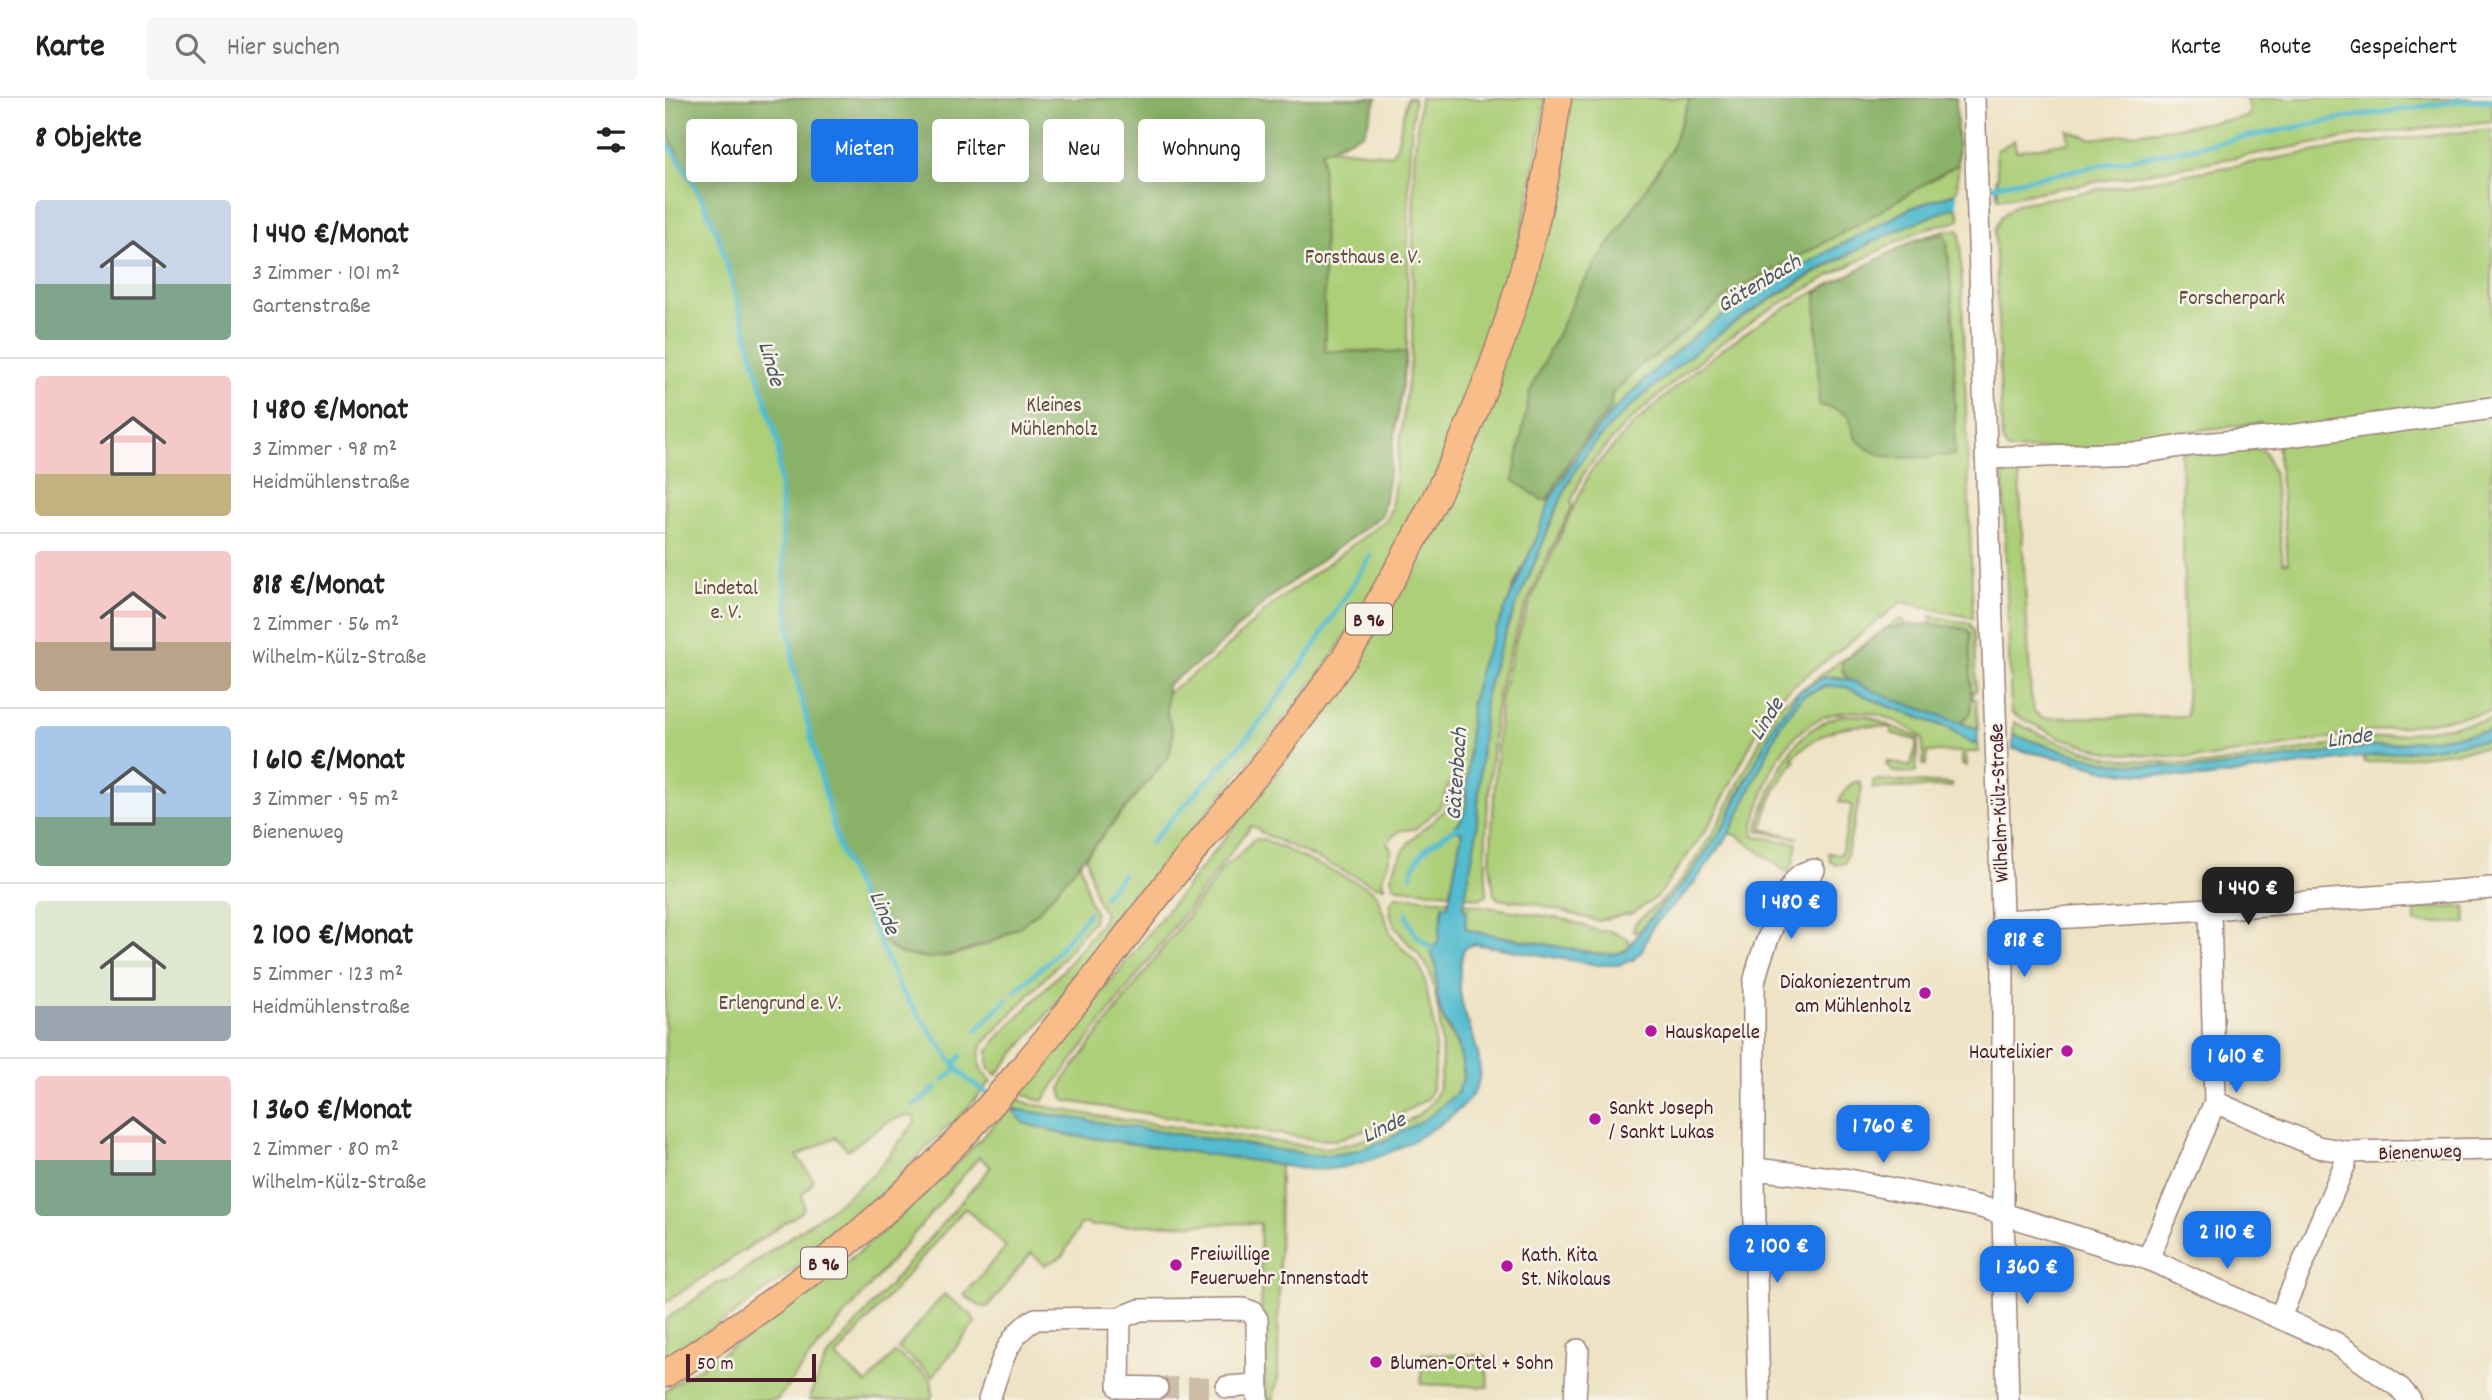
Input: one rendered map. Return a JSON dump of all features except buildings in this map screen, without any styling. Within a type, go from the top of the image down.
[{"type":"main road","name":"B 96","points":[[665,1374],[732,1331],[848,1245],[967,1132],[1028,1060],[1206,833],[1285,738],[1359,636],[1415,539],[1463,441],[1504,337],[1535,223],[1558,98]]},
{"type":"street","name":"Wilhelm-Külz-Straße","points":[[1974,98],[2003,921],[2003,1213],[2008,1400]]},
{"type":"street","points":[[1986,458],[2140,453],[2492,408]]},
{"type":"street","points":[[1759,1400],[1754,984],[1786,896],[1800,875],[1814,870]]},
{"type":"street","points":[[2003,921],[2492,888]]},
{"type":"street","points":[[2148,1259],[2215,1102],[2210,909]]},
{"type":"street","name":"Bienenweg","points":[[2215,1102],[2318,1147],[2347,1153],[2492,1149]]},
{"type":"street","name":"Bienenweg","points":[[2280,1317],[2345,1164],[2347,1153]]},
{"type":"street","points":[[1755,1168],[1849,1180],[2003,1213],[2148,1259],[2336,1343],[2400,1388],[2410,1400]]},
{"type":"street","points":[[989,1400],[998,1366],[1012,1341],[1027,1324],[1036,1319],[1121,1318],[1140,1310],[1180,1305],[1243,1309],[1252,1312],[1257,1319],[1258,1393],[1227,1387]]},
{"type":"street","points":[[1121,1318],[1119,1387],[1157,1388]]},
{"type":"street","points":[[1575,1400],[1578,1350]]},
{"type":"green space","name":"Kleines Mühlenholz","points":[[665,98],[1377,98],[1364,133],[1322,151],[1325,351],[1407,352],[1381,516],[1267,600],[1208,656],[1167,685],[1167,715],[1173,733],[1169,756],[1038,912],[1019,927],[991,942],[956,954],[931,958],[900,954],[877,936],[838,845],[793,665],[784,574],[778,443],[718,235],[693,182],[797,182],[797,119],[686,119],[686,168],[665,129]]},
{"type":"green space","name":"Forsthaus e. V.","points":[[1407,98],[1414,98],[1409,162],[1407,352],[1325,351],[1322,150],[1328,148],[1391,155],[1397,145]]},
{"type":"green space","points":[[1420,98],[1545,98],[1535,168],[1501,308],[1478,376],[1451,442],[1420,508],[1386,570],[1332,656],[1295,706],[996,1075],[988,1068],[988,1051],[1064,969],[1102,922],[1105,914],[1096,898],[1086,856],[1169,756],[1173,733],[1167,715],[1167,693],[1212,661],[1272,605],[1386,520],[1391,509],[1412,351],[1414,162]]},
{"type":"green space","points":[[1570,98],[1690,98],[1670,152],[1577,293],[1547,500],[1577,448],[1611,408],[1611,394],[1641,364],[1654,357],[1731,293],[1862,222],[1958,164],[1957,193],[1911,208],[1751,296],[1699,332],[1655,370],[1614,410],[1581,448],[1515,583],[1471,706],[1466,809],[1460,822],[1459,829],[1462,832],[1450,893],[1398,888],[1394,886],[1391,877],[1409,842],[1443,812],[1447,805],[1451,784],[1449,782],[1437,810],[1415,829],[1402,830],[1387,844],[1392,850],[1382,879],[1384,887],[1376,886],[1251,826],[1043,1101],[1020,1094],[1303,741],[1370,643],[1425,546],[1474,442]]},
{"type":"green space","points":[[1690,98],[1956,98],[1958,164],[1862,222],[1731,293],[1654,357],[1641,364],[1612,394],[1611,408],[1577,448],[1547,500],[1542,500],[1513,480],[1530,391],[1577,293],[1670,152]]},
{"type":"green space","points":[[2245,98],[2492,98],[2492,121],[2362,135],[1998,199],[1996,151],[2014,140],[2016,151],[2069,142],[2067,130],[2092,139],[2248,117],[2250,109]]},
{"type":"green space","points":[[665,129],[686,168],[686,182],[693,182],[718,235],[778,443],[784,574],[889,948],[906,955],[926,957],[946,956],[988,944],[1024,923],[1038,911],[1080,862],[1089,900],[1095,912],[1093,921],[1058,964],[982,1045],[980,1065],[991,1081],[955,1122],[839,1237],[724,1321],[665,1357],[665,1320],[717,1284],[731,1279],[836,1205],[873,1175],[915,1122],[913,1116],[896,1118],[848,1150],[835,1137],[797,1156],[813,1179],[802,1195],[804,1207],[801,1212],[665,1303]]},
{"type":"green space","name":"Forscherpark","points":[[2492,129],[2492,404],[2388,417],[2383,408],[2376,409],[2371,417],[2270,431],[2260,423],[2174,433],[2169,441],[2160,446],[2008,450],[2002,440],[1995,229],[2001,217],[2017,204],[2364,143]]},
{"type":"green space","points":[[1957,206],[1960,219],[1953,223],[1915,233],[1838,271],[1764,313],[1689,369],[1626,424],[1585,470],[1571,502],[1572,507],[1529,599],[1503,673],[1496,711],[1488,808],[1487,895],[1479,899],[1465,896],[1476,836],[1485,699],[1495,661],[1561,498],[1589,450],[1636,399],[1691,353],[1720,333],[1779,295],[1863,247],[1919,220]]},
{"type":"green space","points":[[1944,230],[1960,232],[1973,618],[1902,602],[1776,699],[1710,824],[1658,896],[1633,913],[1597,921],[1533,903],[1498,899],[1494,894],[1490,862],[1500,700],[1515,643],[1533,595],[1590,472],[1632,426],[1693,372],[1771,316],[1822,288],[1816,294],[1835,409],[1850,417],[1855,438],[1955,455],[1954,332],[1947,239],[1943,234],[1913,241]]},
{"type":"green space","points":[[1943,234],[1947,239],[1954,332],[1955,455],[1902,458],[1876,453],[1856,438],[1849,417],[1835,409],[1819,405],[1816,294],[1913,241]]},
{"type":"green space","points":[[2492,412],[2492,712],[2206,758],[2111,753],[2059,737],[2011,713],[2005,470],[2019,473],[2031,697],[2034,711],[2042,718],[2187,716],[2181,452],[2254,447],[2264,451],[2273,471],[2283,563],[2288,563],[2277,440]]},
{"type":"green space","points":[[1931,616],[1970,624],[1974,632],[1976,691],[1973,691],[1973,699],[1976,699],[1978,729],[1960,723],[1970,714],[1971,709],[1965,629],[1931,624]]},
{"type":"green space","points":[[1902,619],[1907,625],[1886,629],[1842,670],[1848,679],[1833,676],[1799,692],[1746,779],[1723,828],[1686,880],[1638,933],[1633,930],[1636,922],[1663,900],[1683,878],[1715,830],[1781,704],[1893,623]]},
{"type":"green space","points":[[1931,624],[1966,629],[1970,634],[1971,709],[1970,714],[1960,723],[1890,698],[1848,679],[1842,670],[1842,662],[1886,629]]},
{"type":"green space","points":[[1832,685],[1846,687],[1887,706],[1951,729],[1971,743],[1978,744],[1979,752],[1966,752],[1967,766],[1962,765],[1962,752],[1927,752],[1926,765],[1923,765],[1923,738],[1886,717],[1867,712],[1848,712],[1830,715],[1813,723],[1797,735],[1772,769],[1753,827],[1754,835],[1759,837],[1797,843],[1788,873],[1730,833],[1780,725],[1803,696]]},
{"type":"green space","points":[[1843,715],[1867,716],[1919,738],[1916,771],[1894,772],[1886,764],[1887,761],[1910,767],[1918,741],[1891,733],[1892,728],[1863,725],[1837,729],[1814,740],[1792,758],[1795,761],[1770,802],[1762,829],[1798,838],[1758,831],[1772,785],[1794,747],[1803,736],[1815,728]]},
{"type":"green space","points":[[2492,720],[2492,731],[2202,769],[2113,763],[2069,753],[2013,735],[2014,722],[2058,742],[2111,758],[2205,765]]},
{"type":"green space","points":[[2492,740],[2492,747],[2365,763],[2364,757]]},
{"type":"green space","points":[[1859,781],[1862,788],[1845,863],[1836,865],[1831,862],[1829,853],[1841,855],[1852,805],[1839,802],[1844,791]]},
{"type":"green space","points":[[1873,781],[1952,784],[1952,787],[1873,788]]},
{"type":"green space","points":[[1254,839],[1263,839],[1369,888],[1377,895],[1392,937],[1419,965],[1424,977],[1435,1032],[1435,1071],[1427,1099],[1385,1123],[1335,1140],[1312,1139],[1066,1101],[1061,1089],[1066,1077],[1225,866]]},
{"type":"green space","points":[[1396,896],[1449,900],[1448,906],[1443,906],[1438,942],[1431,951],[1436,966],[1439,1008],[1461,1056],[1463,1074],[1460,1087],[1450,1100],[1420,1123],[1383,1141],[1354,1151],[1312,1155],[1014,1109],[1023,1123],[1062,1134],[1280,1164],[1278,1381],[1274,1400],[1268,1400],[1262,1364],[1260,1223],[1081,1224],[1062,1257],[1045,1265],[1031,1253],[988,1307],[979,1306],[964,1295],[1006,1247],[965,1208],[836,1357],[867,1384],[895,1352],[931,1379],[933,1394],[930,1400],[810,1400],[825,1360],[991,1167],[979,1157],[812,1354],[777,1400],[665,1400],[665,1390],[777,1315],[882,1232],[966,1155],[1017,1099],[1030,1104],[1097,1116],[1320,1148],[1347,1144],[1380,1134],[1423,1111],[1432,1102],[1441,1076],[1439,1018],[1429,971],[1419,954],[1394,925],[1390,904]]},
{"type":"green space","points":[[1464,903],[1568,920],[1598,931],[1610,931],[1629,939],[1628,942],[1632,945],[1621,952],[1599,954],[1471,931],[1465,927],[1467,910],[1463,909]]},
{"type":"green space","points":[[2465,906],[2466,923],[2415,923],[2415,910]]},
{"type":"green space","points":[[944,1294],[972,1315],[975,1323],[933,1376],[898,1348]]},
{"type":"green space","points":[[1422,1354],[1486,1356],[1488,1387],[1421,1384]]},
{"type":"water","points":[[1997,179],[1997,194],[1906,227],[1860,248],[1771,298],[1690,356],[1627,410],[1589,450],[1561,498],[1509,623],[1485,699],[1476,836],[1463,909],[1467,910],[1465,927],[1471,931],[1599,954],[1626,951],[1647,922],[1686,880],[1723,828],[1775,722],[1799,692],[1824,677],[1848,679],[1890,698],[1978,729],[1978,744],[1971,743],[1951,729],[1887,706],[1846,687],[1824,686],[1803,696],[1780,725],[1730,833],[1692,886],[1653,926],[1641,952],[1633,960],[1618,965],[1599,965],[1475,944],[1464,948],[1459,980],[1464,1011],[1479,1059],[1476,1088],[1463,1105],[1446,1120],[1385,1154],[1345,1167],[1310,1169],[1063,1134],[1023,1123],[1013,1109],[1312,1155],[1331,1155],[1352,1152],[1387,1140],[1430,1116],[1457,1093],[1464,1073],[1458,1044],[1442,1015],[1437,995],[1436,966],[1431,951],[1438,942],[1443,905],[1448,906],[1462,832],[1454,829],[1454,826],[1460,822],[1466,809],[1471,706],[1481,663],[1535,542],[1550,500],[1581,448],[1614,410],[1699,332],[1751,296],[1911,208]]},
{"type":"water","points":[[2492,731],[2492,740],[2202,778],[2113,772],[2013,749],[2013,735],[2069,753],[2113,763],[2202,769]]},
{"type":"pier","points":[[1995,176],[1996,198],[1957,209],[1957,190]]},
{"type":"waterway","name":"Gätenbach","points":[[1993,186],[2349,117],[2459,101],[2492,100]]},
{"type":"waterway","name":"Linde","points":[[665,140],[695,185],[718,235],[778,443],[784,574],[793,665],[838,845],[900,989],[957,1068],[988,1094]]},
{"type":"waterway","points":[[1151,842],[1254,730],[1310,653],[1371,555]]},
{"type":"waterway","points":[[1411,875],[1423,852],[1458,827]]},
{"type":"waterway","points":[[1104,896],[1122,875]]},
{"type":"waterway","points":[[1015,991],[1051,959],[1089,913]]},
{"type":"waterway","points":[[1407,913],[1408,920],[1418,936],[1439,952]]},
{"type":"waterway","points":[[977,1030],[1007,999]]},
{"type":"waterway","points":[[954,1065],[961,1056]]},
{"type":"waterway","points":[[944,1080],[957,1068]]},
{"type":"waterway","points":[[914,1106],[937,1087]]},
{"type":"tunnel","points":[[1157,1388],[1227,1387]]},
{"type":"place","name":"Diakoniezentrum am Mühlenholz","points":[[1925,993]]},
{"type":"place","name":"Hauskapelle","points":[[1651,1031]]},
{"type":"place","name":"Hautelixier","points":[[2067,1051]]},
{"type":"place","name":"Sankt Joseph / Sankt Lukas","points":[[1595,1119]]},
{"type":"place","name":"Freiwillige Feuerwehr Innenstadt","points":[[1176,1265]]},
{"type":"place","name":"Kath. Kita St. Nikolaus","points":[[1507,1266]]},
{"type":"place","name":"Blumen-Ortel + Sohn","points":[[1376,1362]]},
{"type":"park label","name":"Lindetal e. V.","points":[[726,599]]},
{"type":"park label","name":"Erlengrund e. V.","points":[[780,1002]]}]
